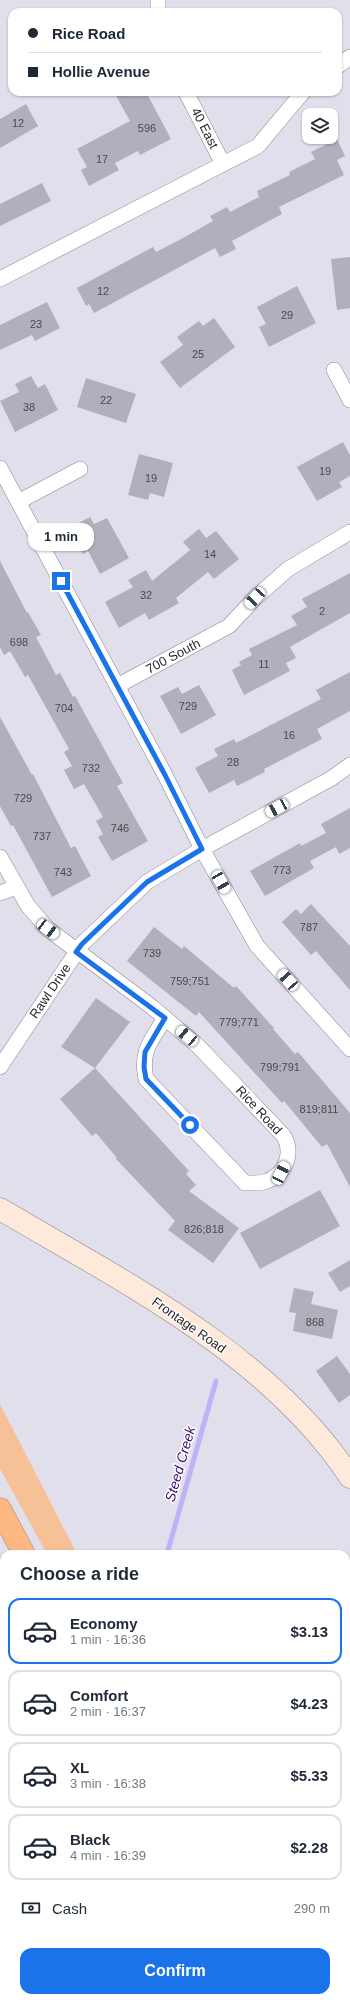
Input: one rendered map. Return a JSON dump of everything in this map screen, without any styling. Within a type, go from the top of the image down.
[{"type":"highway","points":[[0,1509],[22,1550]]},
{"type":"street","name":"40 East","points":[[188,96],[223,164]]},
{"type":"street","points":[[0,279],[258,146],[300,96]]},
{"type":"street","points":[[334,370],[350,400]]},
{"type":"street","points":[[0,468],[165,775],[202,849],[257,946],[350,1049]]},
{"type":"street","points":[[18,502],[80,469]]},
{"type":"street","name":"700 South","points":[[117,686],[229,626],[255,598],[288,569],[350,532]]},
{"type":"street","name":"Rawl Drive","points":[[0,1067],[82,944],[147,882],[202,849],[332,778],[350,765]]},
{"type":"street","name":"Rice Road","points":[[0,857],[28,906],[48,929],[76,952],[165,1018],[198,1046],[283,1135],[287,1141],[288,1150],[287,1162],[281,1173],[267,1181],[245,1183],[146,1079],[144,1067],[145,1052],[165,1018]]},
{"type":"street","points":[[0,893],[17,887]]},
{"type":"street","name":"Frontage Road","points":[[0,1209],[144,1294],[210,1337],[286,1400],[338,1459],[350,1477]]},
{"type":"shaded area","points":[[0,1404],[75,1550],[45,1550],[0,1469]]},
{"type":"building","points":[[116,96],[148,96],[171,139],[140,155],[138,151],[115,163],[119,170],[89,186],[81,170],[87,167],[77,149],[130,121]]},
{"type":"building","points":[[26,104],[38,126],[0,148],[0,119]]},
{"type":"building","points":[[338,141],[345,156],[337,160],[344,175],[279,207],[282,214],[232,241],[236,249],[220,257],[215,248],[94,313],[89,304],[86,306],[77,288],[153,247],[156,252],[183,238],[213,221],[210,216],[227,207],[230,212],[259,197],[257,191],[290,175],[289,172],[315,159],[311,152],[327,144],[338,144]]},
{"type":"building","points":[[42,183],[51,201],[0,226],[0,204]]},
{"type":"building","points":[[350,257],[350,308],[337,310],[331,259]]},
{"type":"building","points":[[297,286],[316,323],[269,347],[259,327],[266,324],[257,307]]},
{"type":"building","points":[[47,302],[60,328],[35,341],[32,335],[0,350],[0,325]]},
{"type":"building","points":[[214,318],[235,347],[180,388],[160,362],[183,345],[177,337],[199,321],[203,326]]},
{"type":"building","points":[[31,376],[38,388],[45,384],[58,410],[15,432],[0,401],[19,392],[15,384]]},
{"type":"building","points":[[86,378],[136,394],[126,423],[77,407]]},
{"type":"building","points":[[343,442],[350,455],[350,476],[339,482],[342,487],[317,501],[297,467]]},
{"type":"building","points":[[139,454],[173,463],[164,497],[150,493],[148,500],[128,495]]},
{"type":"building","points":[[90,517],[94,524],[107,518],[129,558],[100,574],[88,551],[83,554],[69,528]]},
{"type":"building","points":[[199,529],[206,538],[216,531],[239,559],[214,579],[208,572],[176,598],[179,603],[149,620],[145,613],[119,628],[105,602],[133,587],[128,580],[146,570],[152,581],[190,550],[183,542]]},
{"type":"building","points":[[0,561],[27,613],[28,612],[41,635],[36,637],[56,675],[60,673],[73,697],[75,696],[123,783],[117,786],[148,841],[112,861],[98,837],[103,834],[96,821],[103,817],[84,784],[74,789],[64,770],[72,766],[64,752],[69,749],[28,675],[25,677],[10,651],[4,655],[0,647]]},
{"type":"building","points":[[350,573],[350,613],[290,647],[296,658],[286,663],[290,671],[244,695],[232,670],[241,665],[239,662],[252,655],[249,649],[297,625],[291,616],[307,607],[302,599]]},
{"type":"building","points":[[350,672],[350,711],[317,729],[322,739],[264,769],[265,772],[237,786],[234,780],[209,793],[195,768],[218,756],[214,749],[234,739],[236,743],[321,699],[316,690]]},
{"type":"building","points":[[199,685],[216,715],[181,734],[160,696],[178,687],[182,694]]},
{"type":"building","points":[[0,717],[32,775],[33,774],[71,848],[75,846],[91,876],[52,897],[13,825],[11,826],[0,806]]},
{"type":"building","points":[[350,808],[350,848],[339,854],[336,847],[310,861],[314,868],[265,896],[250,871],[300,843],[301,846],[326,833],[321,824]]},
{"type":"building","points":[[311,904],[350,946],[350,990],[316,951],[311,955],[282,922],[296,909],[301,914]]},
{"type":"building","points":[[154,927],[182,949],[184,946],[234,988],[236,986],[295,1054],[298,1052],[350,1113],[350,1187],[327,1144],[322,1147],[284,1101],[282,1103],[199,1012],[196,1016],[127,961]]},
{"type":"building","points":[[96,998],[130,1022],[95,1068],[61,1047]]},
{"type":"building","points":[[95,1068],[189,1171],[186,1174],[196,1185],[189,1191],[239,1228],[213,1263],[168,1230],[175,1221],[116,1159],[117,1158],[96,1133],[92,1136],[60,1099]]},
{"type":"building","points":[[320,1190],[340,1226],[260,1269],[240,1233]]},
{"type":"building","points":[[350,1260],[350,1286],[340,1292],[328,1273]]},
{"type":"building","points":[[294,1288],[314,1292],[311,1304],[338,1310],[332,1339],[293,1331],[296,1313],[289,1312]]},
{"type":"building","points":[[337,1356],[350,1374],[350,1395],[339,1403],[316,1371]]},
{"type":"waterway","name":"Steed Creek","points":[[168,1550],[216,1381]]},
{"type":"route","points":[[61,581],[165,775],[202,849],[147,882],[82,944],[76,952],[165,1018],[145,1052],[144,1067],[146,1079],[190,1125]]}]
